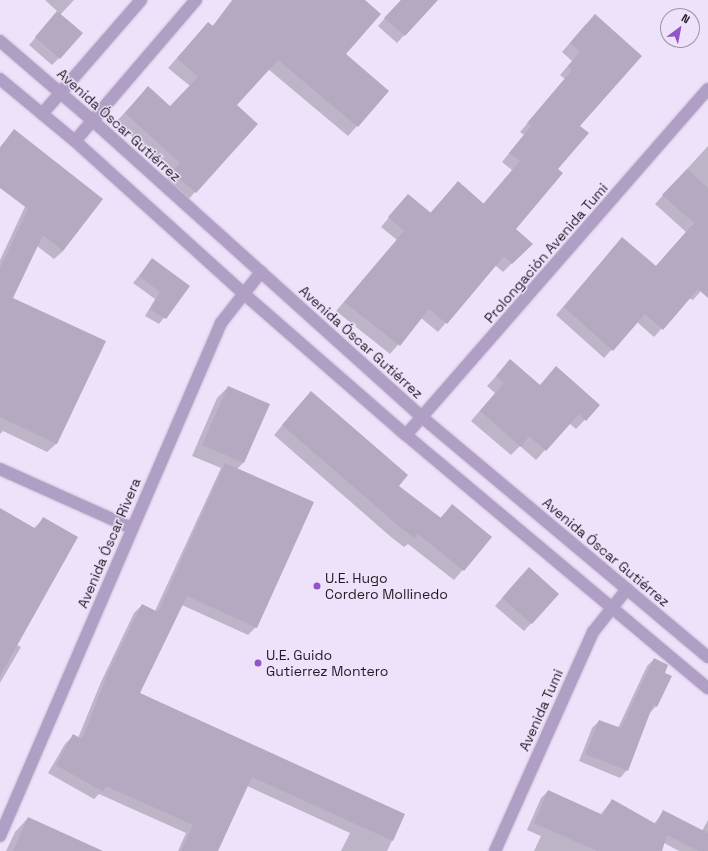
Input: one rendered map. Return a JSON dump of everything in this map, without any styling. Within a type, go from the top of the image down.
[{"type":"street","points":[[42,114],[141,0]]},
{"type":"street","points":[[74,141],[196,0]]},
{"type":"street","name":"Avenida Óscar Gutiérrez","points":[[0,40],[92,120],[423,418],[708,657]]},
{"type":"street","points":[[0,79],[74,141],[243,293],[406,435],[613,606],[708,688]]},
{"type":"street","name":"Prolongación Avenida Tumi","points":[[406,435],[423,418],[708,89]]},
{"type":"street","name":"Avenida Óscar Rivera","points":[[0,836],[221,323],[243,293],[261,272]]},
{"type":"street","points":[[0,469],[132,528]]},
{"type":"street","name":"Avenida Tumi","points":[[495,851],[593,632],[627,589]]},
{"type":"building","points":[[233,0],[365,0],[381,14],[346,54],[389,91],[358,127],[278,60],[237,105],[258,124],[196,193],[172,172],[180,163],[125,113],[148,86],[170,106],[198,77],[177,58],[208,22],[213,26]]},
{"type":"building","points":[[401,0],[438,0],[405,36],[384,18]]},
{"type":"building","points":[[57,11],[83,33],[60,59],[35,37]]},
{"type":"building","points":[[595,14],[642,56],[580,126],[589,133],[558,169],[563,173],[516,229],[533,244],[512,264],[504,256],[447,324],[429,309],[400,346],[344,302],[404,231],[388,217],[408,194],[431,213],[458,181],[484,204],[520,161],[509,153],[531,126],[527,123],[572,70],[568,66],[580,52],[570,43]]},
{"type":"building","points":[[14,129],[103,199],[63,251],[43,235],[13,298],[106,341],[57,444],[0,417],[0,268],[28,209],[0,188],[0,148]]},
{"type":"building","points":[[687,169],[708,188],[708,298],[698,289],[663,330],[645,314],[613,351],[564,307],[622,237],[656,266],[694,223],[662,195]]},
{"type":"building","points":[[152,258],[190,286],[166,319],[150,310],[160,292],[139,276]]},
{"type":"building","points":[[510,359],[540,385],[556,366],[600,405],[586,421],[579,414],[546,451],[529,436],[521,447],[480,411],[504,383],[496,376]]},
{"type":"building","points":[[228,386],[270,404],[244,463],[202,445]]},
{"type":"building","points":[[311,391],[408,475],[399,486],[441,518],[452,504],[492,537],[464,571],[418,534],[415,538],[401,528],[282,425]]},
{"type":"building","points":[[225,463],[314,502],[257,628],[187,596],[140,693],[405,814],[393,841],[252,777],[218,851],[181,851],[193,825],[106,786],[103,792],[56,765],[73,734],[82,739],[108,673],[142,604],[158,612]]},
{"type":"building","points":[[0,508],[36,529],[43,517],[78,537],[0,676]]},
{"type":"building","points":[[529,567],[559,594],[532,624],[502,598]]},
{"type":"building","points":[[654,658],[668,665],[665,673],[672,676],[657,707],[653,705],[628,771],[585,754],[599,720],[621,728]]},
{"type":"building","points":[[548,790],[603,815],[612,799],[656,824],[663,810],[708,833],[708,851],[699,851],[667,835],[662,851],[597,851],[534,823]]},
{"type":"building","points":[[28,817],[103,851],[13,851]]},
{"type":"place","name":"U.E. Hugo Cordero Mollinedo","points":[[317,586]]},
{"type":"place","name":"U.E. Guido Gutierrez Montero","points":[[258,663]]}]
